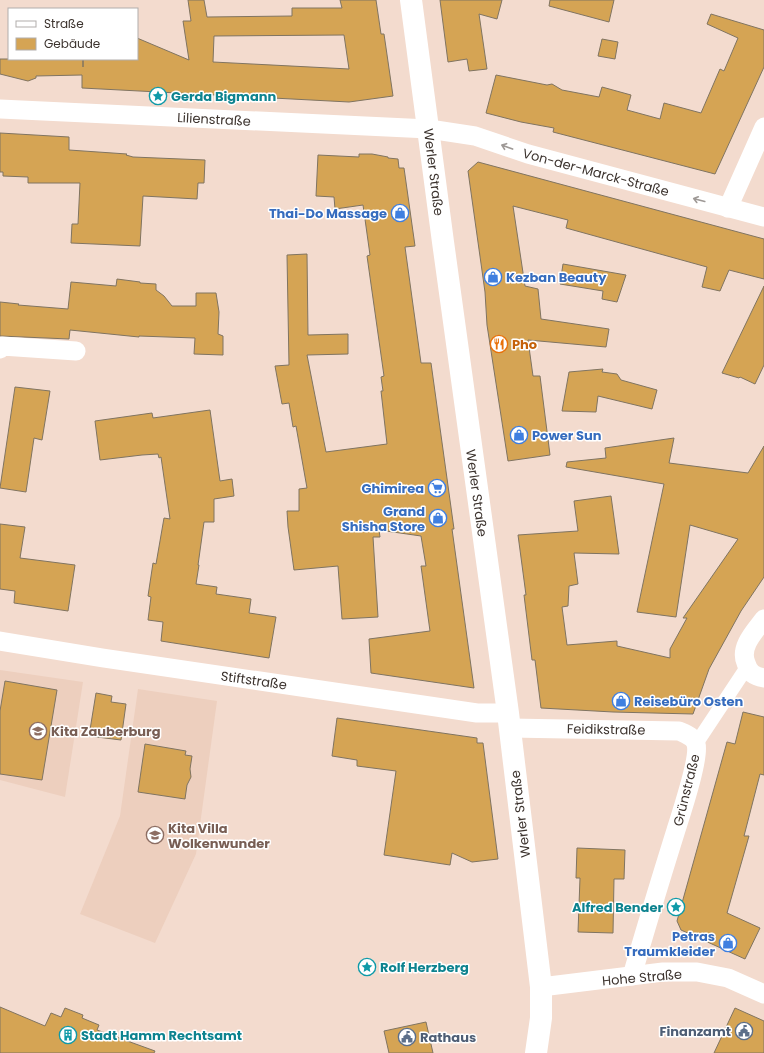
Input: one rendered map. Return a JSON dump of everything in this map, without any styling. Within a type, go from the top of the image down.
[{"type":"main road","name":"Werler Straße","points":[[411,0],[509,721],[541,987],[541,1018],[536,1053]]},
{"type":"street","name":"Lilienstraße","points":[[0,109],[428,129]]},
{"type":"street","points":[[728,208],[764,127]]},
{"type":"street","name":"Von-der-Marck-Straße","points":[[428,129],[475,136],[528,154],[764,217]]},
{"type":"street","points":[[0,349],[2,346],[76,352]]},
{"type":"street","points":[[764,619],[746,646],[743,656],[747,667],[754,675],[764,678]]},
{"type":"street","name":"Stiftstraße","points":[[0,641],[110,659],[477,713],[509,721]]},
{"type":"street","name":"Grünstraße","points":[[632,976],[686,796],[695,762],[696,744],[747,667]]},
{"type":"street","name":"Feidikstraße","points":[[509,721],[680,731],[693,738],[696,744]]},
{"type":"street","name":"Hohe Straße","points":[[541,987],[663,972],[697,972],[728,978],[764,994]]},
{"type":"shaded area","name":"Kita Zauberburg","points":[[0,670],[83,682],[65,797],[0,780]]},
{"type":"shaded area","name":"Kita Villa Wolkenwunder","points":[[138,689],[217,701],[196,854],[155,943],[80,914],[120,816]]},
{"type":"building","points":[[188,0],[204,0],[207,17],[292,16],[292,8],[342,8],[340,0],[376,0],[381,34],[384,34],[393,96],[349,102],[82,88],[82,75],[36,76],[36,78],[28,81],[0,74],[0,59],[138,60],[138,38],[189,60],[183,21],[191,21]],"holes":[[[344,35],[349,69],[213,62],[214,36]]]},
{"type":"building","points":[[440,0],[502,0],[497,19],[479,14],[487,69],[469,71],[467,59],[448,62]]},
{"type":"building","points":[[550,0],[614,0],[609,22],[549,6]]},
{"type":"building","points":[[711,14],[764,30],[764,67],[715,174],[553,132],[554,128],[521,122],[486,113],[496,75],[547,85],[552,84],[562,90],[599,97],[602,87],[631,95],[627,110],[660,119],[664,103],[701,113],[720,69],[724,71],[738,38],[707,24]]},
{"type":"building","points":[[602,39],[618,42],[615,59],[598,56]]},
{"type":"building","points":[[0,133],[69,137],[69,150],[127,154],[126,155],[133,157],[205,160],[204,183],[198,183],[197,199],[143,196],[140,246],[71,243],[72,224],[78,224],[80,183],[28,183],[28,177],[3,176],[3,172],[0,172]]},
{"type":"building","points":[[359,154],[372,154],[398,159],[399,168],[404,168],[415,246],[405,247],[421,363],[431,363],[474,688],[371,673],[369,639],[430,631],[421,566],[426,566],[421,536],[379,530],[380,537],[373,537],[378,617],[342,619],[338,566],[294,570],[287,511],[299,511],[299,489],[307,488],[296,426],[293,427],[289,403],[282,404],[275,366],[289,365],[287,255],[307,254],[308,335],[348,334],[348,354],[307,355],[326,452],[387,444],[381,391],[383,391],[381,377],[384,376],[367,256],[370,255],[363,205],[335,209],[334,197],[316,196],[318,155],[359,157]]},
{"type":"building","points":[[478,162],[764,239],[764,279],[729,270],[720,291],[702,287],[707,267],[566,228],[568,220],[513,206],[525,286],[538,289],[541,319],[609,329],[606,347],[528,340],[533,376],[540,376],[550,455],[508,461],[487,325],[485,292],[468,171]]},
{"type":"building","points":[[563,264],[626,275],[617,302],[602,299],[603,291],[560,284]]},
{"type":"building","points":[[117,279],[156,284],[156,290],[164,296],[172,306],[196,306],[196,293],[216,293],[219,312],[218,334],[223,336],[223,355],[194,354],[195,338],[139,337],[70,330],[69,339],[0,336],[0,302],[68,309],[71,282],[116,286]]},
{"type":"building","points":[[764,286],[764,365],[755,384],[740,377],[722,373]]},
{"type":"building","points":[[603,369],[602,372],[617,374],[621,380],[657,390],[652,409],[598,396],[596,412],[562,411],[569,372]]},
{"type":"building","points":[[15,387],[50,391],[42,440],[34,438],[26,492],[0,488]]},
{"type":"building","points":[[210,410],[220,481],[232,479],[234,496],[214,499],[214,522],[204,522],[196,584],[217,587],[216,594],[251,599],[249,613],[276,617],[269,658],[161,641],[163,622],[148,620],[151,597],[148,596],[153,563],[156,564],[164,518],[170,519],[161,457],[159,458],[158,454],[100,460],[95,421],[152,413],[153,418]]},
{"type":"building","points":[[674,438],[669,463],[748,473],[764,446],[764,577],[741,611],[709,669],[693,714],[541,708],[535,660],[532,660],[524,595],[526,595],[518,535],[578,531],[574,501],[611,496],[619,554],[574,553],[578,584],[569,586],[568,606],[562,607],[567,645],[617,641],[617,646],[670,658],[670,649],[687,618],[683,618],[738,539],[690,525],[676,617],[637,612],[664,484],[566,467],[567,462],[606,458],[605,448]]},
{"type":"building","points":[[0,524],[25,527],[20,558],[75,565],[68,611],[14,603],[15,591],[0,589]]},
{"type":"building","points":[[5,681],[57,690],[42,780],[0,774],[0,711]]},
{"type":"building","points":[[96,693],[112,696],[111,702],[126,704],[121,740],[89,736]]},
{"type":"building","points":[[743,712],[764,717],[764,775],[760,774],[744,836],[749,836],[727,913],[760,928],[745,959],[681,930],[677,921],[727,742],[735,744]]},
{"type":"building","points":[[337,718],[477,738],[477,743],[483,743],[498,859],[472,862],[452,853],[450,865],[384,855],[396,771],[357,766],[357,760],[332,756]]},
{"type":"building","points":[[145,744],[186,751],[185,755],[192,756],[190,769],[191,777],[187,785],[185,799],[138,792]]},
{"type":"building","points":[[577,848],[625,850],[624,879],[614,879],[613,933],[578,932],[580,878],[576,878]]},
{"type":"building","points":[[0,1007],[45,1026],[51,1013],[61,1017],[65,1008],[83,1015],[82,1018],[99,1025],[97,1030],[155,1051],[154,1053],[0,1053]]},
{"type":"building","name":"Finanzamt","points":[[735,1008],[764,1021],[764,1053],[714,1053]]},
{"type":"building","name":"Rathaus","points":[[426,1022],[433,1053],[389,1053],[384,1031]]},
{"type":"place","name":"Gerda Bigmann","points":[[158,96]]},
{"type":"place","name":"Thai-Do Massage","points":[[400,213]]},
{"type":"place","name":"Kezban Beauty","points":[[493,277]]},
{"type":"place","name":"Pho","points":[[499,344]]},
{"type":"place","name":"Power Sun","points":[[519,435]]},
{"type":"place","name":"Ghimirea","points":[[437,488]]},
{"type":"place","name":"Grand Shisha Store","points":[[438,518]]},
{"type":"place","name":"Reisebüro Osten","points":[[621,701]]},
{"type":"place","name":"Kita Zauberburg","points":[[38,731]]},
{"type":"place","name":"Kita Villa Wolkenwunder","points":[[155,835]]},
{"type":"place","name":"Alfred Bender","points":[[676,907]]},
{"type":"place","name":"Petras Traumkleider","points":[[728,943]]},
{"type":"place","name":"Rolf Herzberg","points":[[367,967]]},
{"type":"place","name":"Finanzamt","points":[[744,1031]]},
{"type":"place","name":"Stadt Hamm Rechtsamt","points":[[68,1035]]},
{"type":"place","name":"Rathaus","points":[[407,1037]]}]
